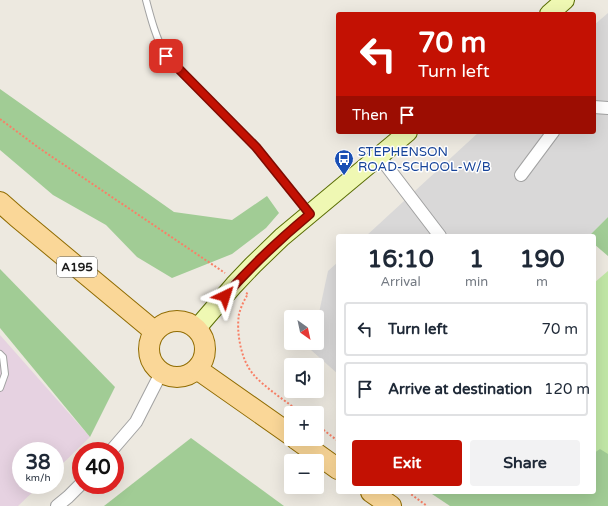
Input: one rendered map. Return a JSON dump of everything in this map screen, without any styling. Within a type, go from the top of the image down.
[{"type":"main road","name":"A195","points":[[0,202],[154,331]]},
{"type":"main road","points":[[171,320],[181,320],[191,323],[203,336],[206,346],[205,356],[201,365],[189,375],[179,377],[161,373],[154,366],[149,357],[148,347],[150,337],[154,331],[162,324],[171,320]]},
{"type":"main road","points":[[197,369],[284,430]]},
{"type":"main road","points":[[306,446],[336,467]]},
{"type":"main road","points":[[374,494],[391,506]]},
{"type":"street","points":[[551,12],[565,0]]},
{"type":"street","points":[[596,107],[608,108]]},
{"type":"street","points":[[197,328],[234,285],[276,243],[406,134]]},
{"type":"street","points":[[521,175],[552,134]]},
{"type":"street","points":[[379,156],[438,234]]},
{"type":"street","points":[[119,442],[136,422],[161,373]]},
{"type":"street","points":[[57,506],[72,493]]},
{"type":"lane","points":[[146,0],[156,34],[166,56],[256,147],[310,214]]},
{"type":"lane","points":[[0,354],[3,357],[5,374],[0,388]]},
{"type":"path","points":[[0,119],[39,148],[227,275],[226,280],[248,294],[242,304],[239,315],[238,329],[239,340],[245,361],[252,373],[292,406]]},
{"type":"path","points":[[324,430],[336,439]]},
{"type":"path","points":[[411,494],[427,506]]},
{"type":"shaded area","points":[[608,13],[608,217],[591,234],[368,234],[477,134],[596,134],[596,23]]},
{"type":"shaded area","points":[[336,264],[336,372],[324,362],[324,358],[320,358],[311,350],[324,350],[324,310],[320,310],[328,271]]},
{"type":"shaded area","points":[[0,335],[90,437],[85,442],[72,442],[72,454],[64,462],[64,442],[12,442],[12,494],[31,494],[18,506],[0,506]]},
{"type":"green space","points":[[0,89],[174,212],[232,220],[267,196],[279,213],[266,228],[232,254],[172,278],[137,257],[106,225],[53,195],[0,150]]},
{"type":"green space","points":[[608,217],[608,256],[596,246],[596,234],[591,234]]},
{"type":"green space","points":[[0,269],[115,387],[90,437],[0,328]]},
{"type":"green space","points":[[608,271],[608,506],[596,494],[596,281]]},
{"type":"green space","points":[[191,438],[284,506],[104,506],[119,494],[124,494],[124,490]]},
{"type":"green space","points":[[600,449],[608,454],[608,506],[450,506],[432,494],[596,494],[596,452]]},
{"type":"place","name":"STEPHENSON ROAD-SCHOOL-W/B","points":[[344,176]]},
{"type":"route","points":[[166,56],[256,147],[310,214],[253,265],[225,296]]}]
